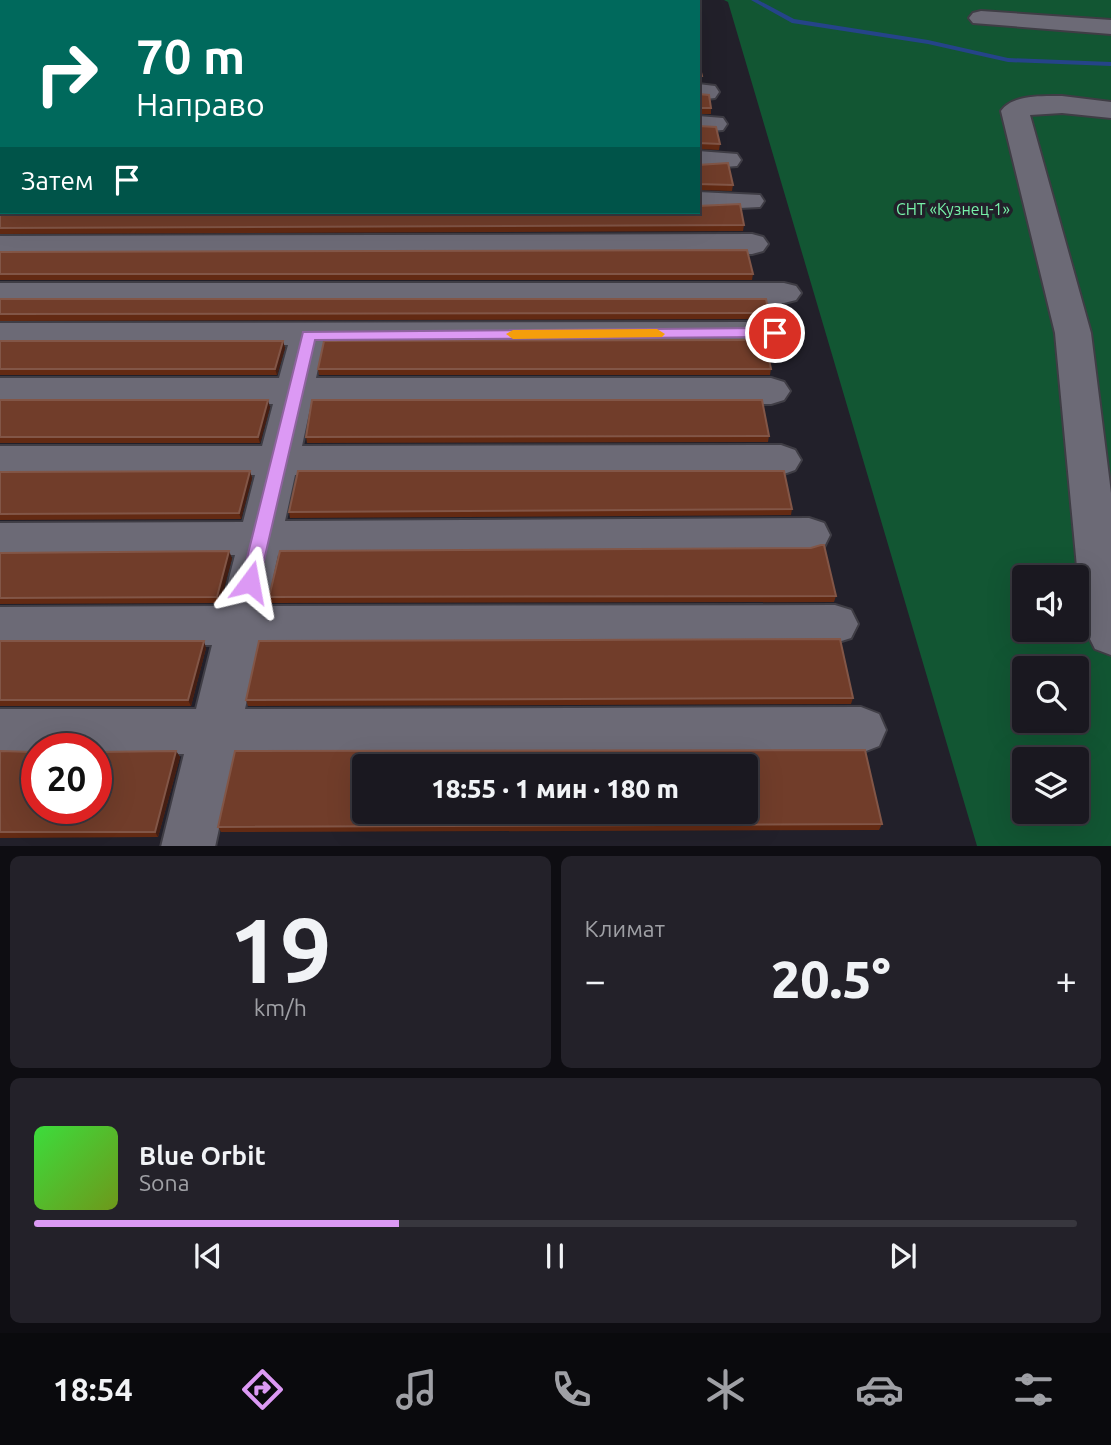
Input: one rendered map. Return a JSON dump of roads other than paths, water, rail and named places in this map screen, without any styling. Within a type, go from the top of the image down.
[{"type":"lane","points":[[981,18],[1111,27]]},
{"type":"lane","points":[[1111,110],[1026,105],[1015,111],[1096,414],[1102,599],[1111,635]]},
{"type":"lane","points":[[700,160],[727,160]]},
{"type":"lane","points":[[700,201],[748,201]]},
{"type":"lane","points":[[328,292],[345,214]]},
{"type":"lane","points":[[0,246],[752,244]]},
{"type":"lane","points":[[0,293],[784,293]]},
{"type":"lane","points":[[0,334],[775,333]]},
{"type":"lane","points":[[188,846],[309,335]]},
{"type":"lane","points":[[0,391],[771,391]]},
{"type":"lane","points":[[0,461],[781,460]]},
{"type":"lane","points":[[0,540],[809,536]]},
{"type":"lane","points":[[0,626],[835,624]]},
{"type":"lane","points":[[0,732],[861,730]]},
{"type":"waterway","points":[[754,0],[792,21],[928,42],[1008,60],[1111,64]]},
{"type":"park label","name":"СНТ «Кузнец-1»","points":[[953,209]]}]
